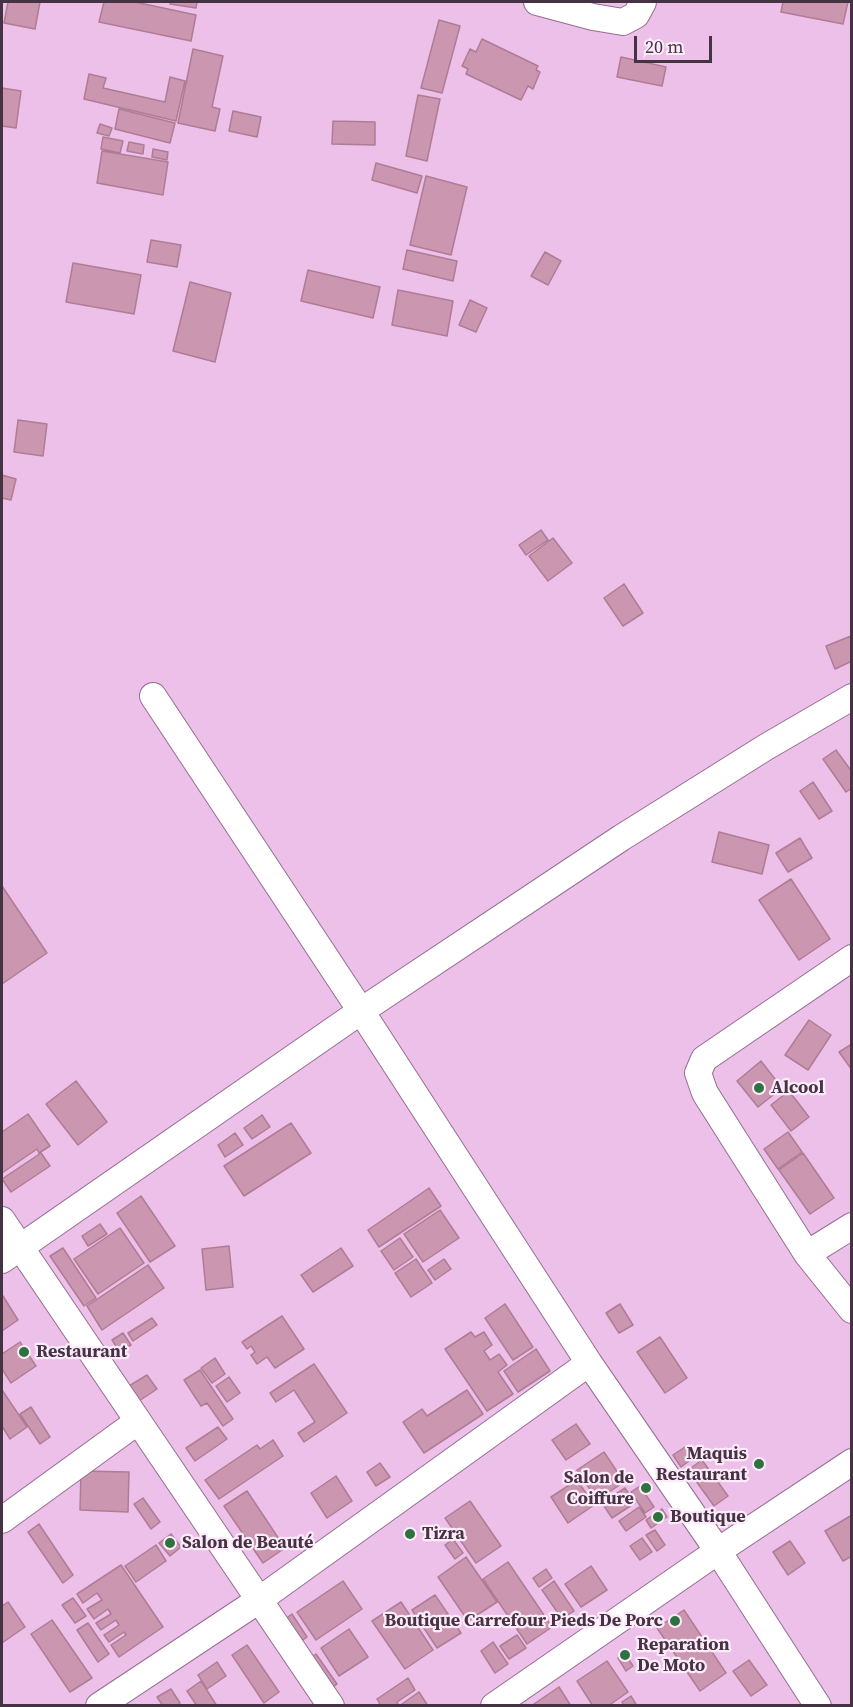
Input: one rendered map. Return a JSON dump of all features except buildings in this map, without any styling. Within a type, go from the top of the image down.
[{"type":"street","points":[[537,2],[622,22],[636,15],[643,2]]},
{"type":"street","points":[[153,696],[362,1011],[589,1364],[718,1551],[818,1706]]},
{"type":"street","points":[[11,1254],[362,1011],[631,832],[766,747],[852,697]]},
{"type":"street","points":[[852,958],[704,1059],[698,1073],[705,1093],[807,1254],[852,1310]]},
{"type":"street","points":[[2,1220],[11,1254],[137,1422],[331,1706]]},
{"type":"street","points":[[807,1254],[852,1226]]},
{"type":"street","points":[[99,1706],[259,1600],[589,1364]]},
{"type":"street","points":[[2,1520],[137,1422]]},
{"type":"street","points":[[494,1706],[718,1551],[852,1462]]},
{"type":"place","name":"Alcool","points":[[759,1088]]},
{"type":"place","name":"Restaurant","points":[[24,1352]]},
{"type":"place","name":"Maquis Restaurant","points":[[759,1464]]},
{"type":"place","name":"Salon de Coiffure","points":[[646,1488]]},
{"type":"place","name":"Boutique","points":[[658,1517]]},
{"type":"place","name":"Tizra","points":[[410,1534]]},
{"type":"place","name":"Salon de Beauté","points":[[170,1543]]},
{"type":"place","name":"Boutique Carrefour Pieds De Porc","points":[[675,1621]]},
{"type":"place","name":"Reparation De Moto","points":[[625,1655]]}]
